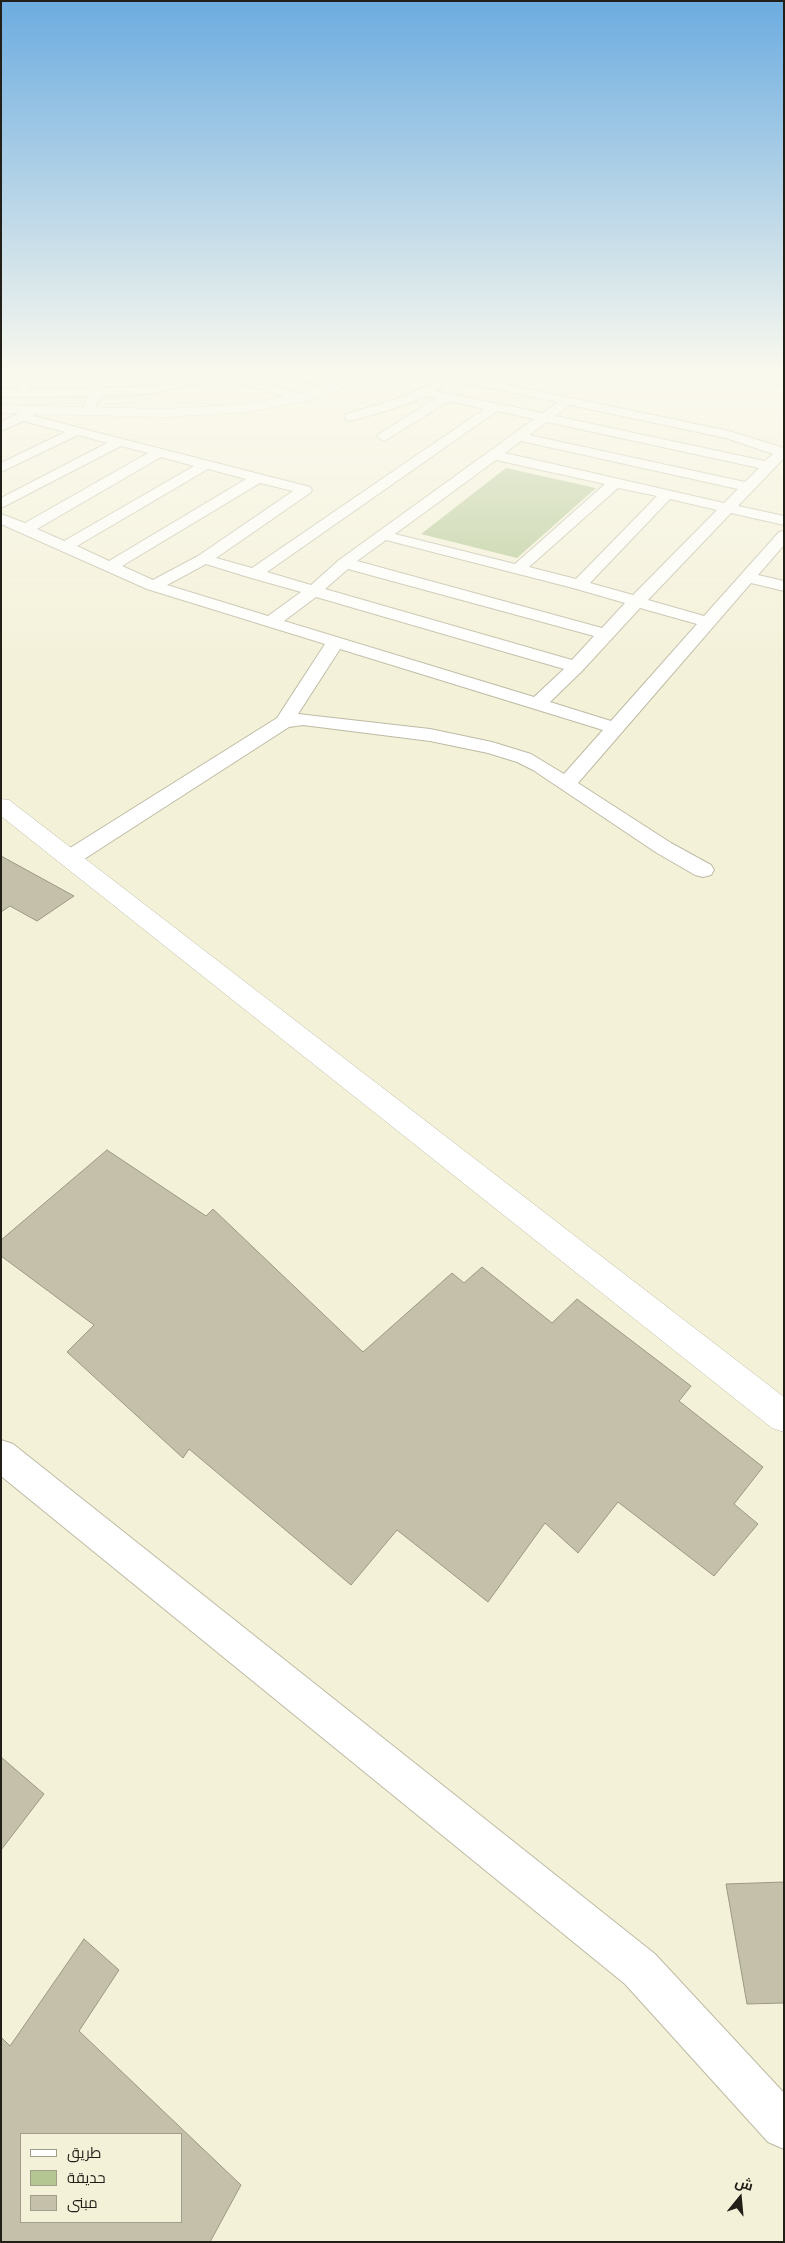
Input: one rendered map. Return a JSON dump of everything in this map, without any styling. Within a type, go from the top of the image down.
[{"type":"street","points":[[1,504],[47,480]]},
{"type":"street","points":[[26,529],[112,480]]},
{"type":"street","points":[[64,547],[180,480]]},
{"type":"street","points":[[110,568],[255,480]]},
{"type":"street","points":[[153,586],[204,559],[305,490],[265,480]]},
{"type":"street","points":[[271,622],[315,590],[345,563],[460,480]]},
{"type":"street","points":[[601,480],[784,521]]},
{"type":"street","points":[[714,480],[747,487]]},
{"type":"street","points":[[538,703],[576,667],[605,634],[754,480]]},
{"type":"street","points":[[254,574],[387,481],[404,486]]},
{"type":"street","points":[[518,569],[615,483]]},
{"type":"street","points":[[422,490],[439,495]]},
{"type":"street","points":[[579,585],[666,495]]},
{"type":"street","points":[[1,518],[153,586],[615,728]]},
{"type":"street","points":[[383,535],[579,585],[708,622]]},
{"type":"street","points":[[567,783],[747,577],[777,553],[784,535]]},
{"type":"street","points":[[204,559],[576,667]]},
{"type":"street","points":[[345,563],[605,634]]},
{"type":"street","points":[[747,577],[784,586]]},
{"type":"street","points":[[284,722],[336,641]]},
{"type":"street","points":[[70,858],[284,722],[303,719],[430,735],[492,748],[540,766],[607,812],[703,870]]},
{"type":"street","points":[[1,806],[784,1417]]},
{"type":"street","points":[[1,1455],[640,1969],[784,2126]]},
{"type":"green space","points":[[491,480],[559,480],[596,488],[517,558],[421,534]]},
{"type":"building","points":[[1,856],[74,896],[37,921],[10,906],[1,912]]},
{"type":"building","points":[[107,1150],[206,1216],[213,1209],[363,1352],[452,1273],[464,1283],[482,1267],[552,1323],[577,1299],[691,1386],[679,1401],[763,1467],[734,1504],[758,1524],[714,1576],[618,1502],[578,1553],[545,1523],[488,1602],[397,1530],[351,1585],[189,1449],[183,1458],[67,1352],[94,1325],[1,1256],[1,1240]]},
{"type":"building","points":[[1,1757],[44,1794],[1,1850]]},
{"type":"building","points":[[784,1882],[784,2003],[747,2004],[726,1884]]},
{"type":"building","points":[[84,1939],[119,1970],[79,2031],[241,2185],[210,2242],[1,2242],[1,2037],[10,2046]]}]
